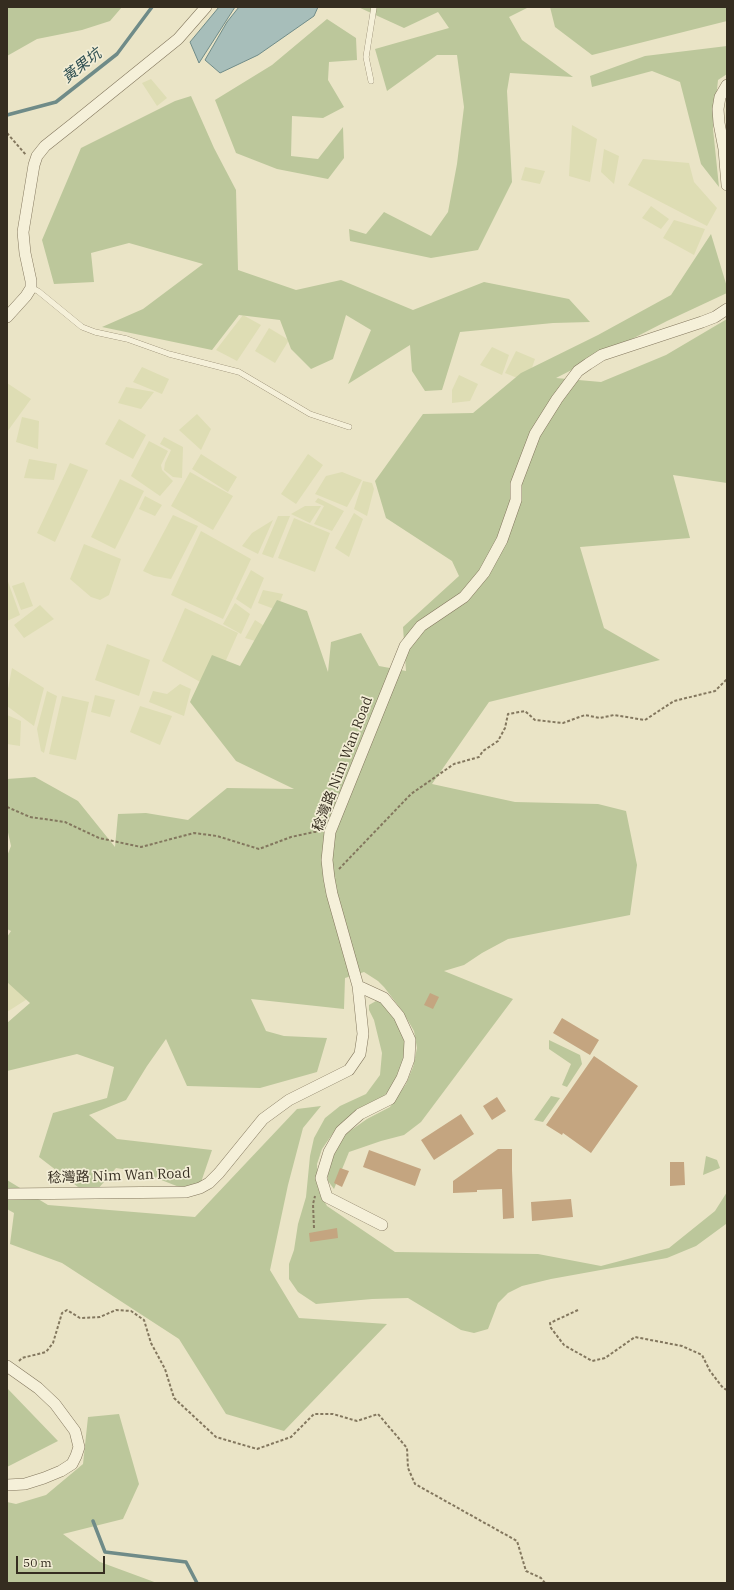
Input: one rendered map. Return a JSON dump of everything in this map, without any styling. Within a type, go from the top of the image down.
[{"type":"street","points":[[7,317],[28,294],[31,288],[23,232],[34,165],[37,156],[45,146],[178,39],[206,7]]},
{"type":"street","points":[[727,85],[720,97],[718,109],[724,149],[727,185]]},
{"type":"street","name":"稔灣路 Nim Wan Road","points":[[7,1194],[186,1192],[200,1188],[209,1183],[219,1173],[263,1119],[288,1100],[348,1070],[360,1054],[363,1034],[358,986],[332,894],[329,878],[327,860],[330,834],[405,646],[421,626],[464,597],[484,573],[502,540],[516,500],[516,484],[535,434],[557,399],[578,371],[602,355],[702,322],[715,317],[727,309]]},
{"type":"street","points":[[358,986],[384,998],[400,1016],[410,1040],[409,1060],[402,1078],[390,1099],[360,1114],[341,1131],[329,1152],[322,1178],[327,1197],[382,1225]]},
{"type":"street","points":[[7,1485],[25,1484],[61,1471],[72,1464],[79,1447],[75,1431],[56,1404],[38,1388],[9,1367]]},
{"type":"lane","points":[[371,81],[366,57],[374,7]]},
{"type":"lane","points":[[31,288],[38,291],[82,327],[95,332],[127,339],[169,354],[239,372],[310,414],[349,427]]},
{"type":"path","points":[[7,133],[34,165]]},
{"type":"path","points":[[329,878],[410,794],[454,764],[479,756],[483,751],[498,741],[505,728],[508,714],[525,711],[535,720],[563,724],[585,715],[600,718],[614,715],[644,720],[674,701],[715,691],[727,679]]},
{"type":"path","points":[[7,807],[30,817],[65,822],[99,838],[141,847],[194,833],[217,836],[259,849],[291,837],[314,832],[330,834]]},
{"type":"path","points":[[314,1228],[313,1204],[317,1185],[322,1178]]},
{"type":"path","points":[[9,1367],[22,1358],[46,1352],[53,1343],[62,1313],[67,1310],[80,1318],[100,1317],[116,1310],[131,1311],[144,1320],[151,1343],[165,1369],[174,1398],[216,1437],[258,1450],[291,1437],[314,1414],[333,1414],[357,1421],[378,1414],[407,1448],[408,1468],[416,1484],[517,1541],[526,1571],[541,1578],[546,1583]]},
{"type":"path","points":[[578,1310],[550,1323],[551,1328],[564,1345],[592,1361],[605,1358],[635,1338],[682,1346],[702,1355],[710,1370],[727,1390]]},
{"type":"green space","points":[[7,7],[122,7],[110,21],[82,30],[37,39],[7,56]]},
{"type":"green space","points":[[358,7],[529,7],[509,17],[522,40],[573,77],[510,73],[507,91],[512,182],[478,250],[431,258],[350,241],[349,229],[366,234],[384,212],[431,236],[448,212],[457,164],[464,107],[457,55],[437,55],[387,91],[375,49],[449,28],[438,12],[404,28]]},
{"type":"green space","points":[[550,7],[727,7],[727,21],[592,55],[555,27]]},
{"type":"green space","points":[[327,19],[356,38],[357,60],[329,62],[328,80],[344,107],[323,118],[292,116],[291,156],[318,159],[343,127],[344,158],[328,179],[277,169],[236,153],[215,100],[272,65]]},
{"type":"green space","points":[[727,46],[727,74],[718,80],[713,129],[719,187],[701,164],[680,82],[652,71],[592,87],[590,76],[645,56]]},
{"type":"green space","points":[[151,79],[167,98],[157,106],[142,83]]},
{"type":"green space","points":[[191,96],[214,148],[236,190],[238,270],[296,290],[341,280],[413,310],[484,282],[569,299],[590,322],[553,323],[460,332],[442,390],[425,391],[412,371],[410,345],[348,384],[371,330],[346,315],[333,359],[311,369],[291,349],[280,320],[239,315],[212,350],[102,327],[143,309],[203,264],[129,243],[91,253],[94,282],[54,284],[42,240],[81,148],[175,101]]},
{"type":"green space","points":[[572,125],[597,139],[590,182],[569,176]]},
{"type":"green space","points":[[604,149],[619,156],[614,184],[601,172]]},
{"type":"green space","points":[[643,159],[689,163],[694,182],[717,208],[707,226],[628,185]]},
{"type":"green space","points":[[525,167],[545,171],[540,184],[521,180]]},
{"type":"green space","points":[[651,206],[669,219],[661,229],[642,218]]},
{"type":"green space","points":[[674,220],[705,229],[694,255],[663,238]]},
{"type":"green space","points":[[711,234],[727,287],[727,293],[667,321],[556,378],[601,382],[666,355],[727,319],[727,483],[673,475],[690,538],[580,547],[604,628],[660,660],[489,702],[432,784],[515,802],[598,804],[626,811],[637,865],[630,915],[508,939],[464,965],[444,971],[513,999],[421,1122],[404,1135],[349,1152],[334,1189],[328,1181],[328,1170],[338,1144],[347,1133],[367,1119],[390,1107],[406,1084],[413,1067],[417,1048],[414,1031],[403,1012],[384,987],[364,972],[345,978],[344,1009],[251,999],[266,1031],[284,1036],[327,1038],[317,1072],[260,1088],[187,1086],[166,1039],[126,1100],[89,1115],[117,1139],[212,1150],[197,1194],[141,1172],[116,1168],[91,1197],[39,1157],[53,1113],[107,1098],[114,1067],[77,1054],[7,1071],[7,1023],[30,1003],[7,982],[7,937],[11,931],[7,929],[7,856],[11,846],[7,828],[7,779],[35,777],[78,801],[115,847],[118,814],[146,813],[188,820],[227,788],[294,789],[236,761],[190,702],[212,655],[240,666],[277,600],[307,611],[328,672],[331,642],[361,633],[379,666],[406,671],[403,627],[459,576],[452,561],[386,518],[375,481],[423,414],[473,413],[521,373],[598,335],[671,295]]},
{"type":"green space","points":[[243,315],[261,325],[237,361],[216,350]]},
{"type":"green space","points":[[269,328],[289,340],[275,363],[255,351]]},
{"type":"green space","points":[[492,347],[509,355],[502,375],[480,365]]},
{"type":"green space","points":[[516,351],[535,359],[527,382],[505,373]]},
{"type":"green space","points":[[142,367],[169,379],[162,394],[133,382]]},
{"type":"green space","points":[[459,375],[478,384],[470,401],[452,403],[452,390]]},
{"type":"green space","points":[[7,383],[31,399],[7,432]]},
{"type":"green space","points":[[126,387],[154,392],[141,409],[118,403]]},
{"type":"green space","points":[[197,414],[211,429],[201,450],[179,430]]},
{"type":"green space","points":[[22,417],[39,421],[38,449],[16,442]]},
{"type":"green space","points":[[119,419],[146,435],[133,459],[105,444]]},
{"type":"green space","points":[[164,437],[183,447],[182,478],[173,477],[164,470],[165,463],[171,450],[160,444]]},
{"type":"green space","points":[[149,441],[168,451],[161,465],[162,470],[173,481],[160,496],[131,476]]},
{"type":"green space","points":[[201,454],[237,477],[228,492],[192,469]]},
{"type":"green space","points":[[308,454],[323,465],[296,504],[281,494]]},
{"type":"green space","points":[[29,459],[57,464],[54,480],[24,478]]},
{"type":"green space","points":[[70,463],[88,470],[55,542],[37,533]]},
{"type":"green space","points":[[190,472],[233,496],[213,530],[171,506]]},
{"type":"green space","points":[[342,472],[362,480],[347,507],[315,494],[326,476]]},
{"type":"green space","points":[[120,479],[144,491],[115,549],[91,537]]},
{"type":"green space","points":[[363,481],[372,483],[374,489],[367,516],[354,509]]},
{"type":"green space","points":[[145,496],[162,505],[155,516],[139,509]]},
{"type":"green space","points":[[318,498],[344,511],[332,531],[314,524],[324,506],[315,502]]},
{"type":"green space","points":[[305,506],[321,506],[310,523],[291,514]]},
{"type":"green space","points":[[354,513],[363,519],[349,557],[335,548]]},
{"type":"green space","points":[[173,515],[198,526],[171,579],[154,576],[143,571]]},
{"type":"green space","points":[[278,516],[290,516],[273,558],[262,554]]},
{"type":"green space","points":[[294,518],[330,533],[315,572],[278,558]]},
{"type":"green space","points":[[273,520],[258,554],[242,546],[252,533]]},
{"type":"green space","points":[[201,531],[251,559],[223,619],[171,595]]},
{"type":"green space","points":[[84,544],[121,559],[109,595],[100,600],[91,597],[70,579]]},
{"type":"green space","points":[[251,570],[264,578],[251,609],[236,599]]},
{"type":"green space","points":[[7,579],[20,615],[7,621]]},
{"type":"green space","points":[[24,582],[33,606],[21,610],[12,586]]},
{"type":"green space","points":[[263,590],[283,594],[277,610],[258,603]]},
{"type":"green space","points":[[235,603],[250,614],[241,634],[223,624]]},
{"type":"green space","points":[[40,605],[54,619],[24,638],[14,625]]},
{"type":"green space","points":[[185,608],[238,633],[223,667],[204,684],[162,661]]},
{"type":"green space","points":[[255,620],[266,627],[259,642],[245,638]]},
{"type":"green space","points":[[107,644],[150,660],[139,696],[95,680]]},
{"type":"green space","points":[[12,668],[44,688],[34,726],[7,706],[7,694]]},
{"type":"green space","points":[[180,684],[191,689],[184,716],[149,702],[153,691],[167,694]]},
{"type":"green space","points":[[47,691],[57,696],[44,753],[41,751],[37,729]]},
{"type":"green space","points":[[95,695],[115,700],[110,717],[91,712]]},
{"type":"green space","points":[[62,696],[89,702],[76,760],[49,754]]},
{"type":"green space","points":[[140,706],[172,716],[160,745],[130,732]]},
{"type":"green space","points":[[7,715],[21,721],[20,746],[7,744]]},
{"type":"green space","points":[[7,968],[38,992],[7,1012]]},
{"type":"green space","points":[[376,1001],[383,1003],[403,1033],[405,1049],[402,1067],[394,1085],[382,1098],[359,1111],[338,1126],[322,1149],[317,1164],[318,1184],[321,1195],[327,1206],[395,1252],[538,1254],[601,1266],[669,1248],[715,1211],[727,1192],[726,1224],[696,1246],[667,1258],[551,1279],[522,1286],[508,1293],[498,1303],[488,1329],[474,1333],[461,1330],[408,1298],[372,1299],[316,1304],[298,1292],[289,1279],[289,1264],[294,1250],[298,1224],[306,1197],[310,1156],[314,1138],[325,1118],[340,1106],[366,1094],[380,1075],[382,1053],[374,1020],[369,1010],[369,1005]]},
{"type":"green space","points":[[549,1040],[580,1055],[582,1064],[567,1087],[562,1085],[571,1064],[549,1049]]},
{"type":"green space","points":[[551,1096],[560,1098],[543,1122],[534,1120]]},
{"type":"green space","points":[[321,1106],[303,1128],[288,1185],[270,1270],[299,1318],[387,1324],[284,1431],[226,1414],[179,1339],[62,1263],[10,1244],[14,1213],[7,1209],[7,1180],[48,1205],[195,1217],[297,1109]]},
{"type":"green space","points":[[706,1156],[717,1160],[720,1168],[703,1175]]},
{"type":"green space","points":[[7,1388],[58,1441],[7,1467]]},
{"type":"green space","points":[[119,1414],[139,1484],[123,1519],[63,1534],[100,1562],[157,1583],[7,1583],[7,1502],[16,1504],[46,1495],[83,1464],[88,1417]]},
{"type":"water","points":[[219,7],[235,7],[199,63],[190,42]]},
{"type":"water","points":[[239,7],[318,7],[314,16],[258,55],[220,73],[205,60],[227,22]]},
{"type":"building","points":[[430,993],[439,997],[433,1009],[424,1005]]},
{"type":"building","points":[[562,1018],[599,1040],[590,1055],[553,1033]]},
{"type":"building","points":[[594,1056],[638,1086],[591,1153],[563,1133],[562,1135],[546,1125]]},
{"type":"building","points":[[497,1097],[506,1111],[492,1120],[483,1106]]},
{"type":"building","points":[[461,1114],[474,1134],[434,1160],[421,1140]]},
{"type":"building","points":[[498,1149],[512,1149],[514,1218],[503,1219],[502,1189],[453,1193],[453,1181]]},
{"type":"building","points":[[369,1150],[421,1169],[415,1186],[363,1167]]},
{"type":"building","points":[[670,1162],[684,1162],[685,1185],[670,1186]]},
{"type":"building","points":[[340,1168],[349,1171],[342,1187],[334,1183]]},
{"type":"building","points":[[571,1199],[573,1217],[532,1221],[531,1202]]},
{"type":"building","points":[[337,1228],[338,1238],[310,1242],[309,1233]]},
{"type":"waterway","name":"黃果坑","points":[[7,115],[56,102],[117,54],[152,7]]},
{"type":"waterway","points":[[93,1521],[105,1552],[186,1562],[197,1583]]}]
